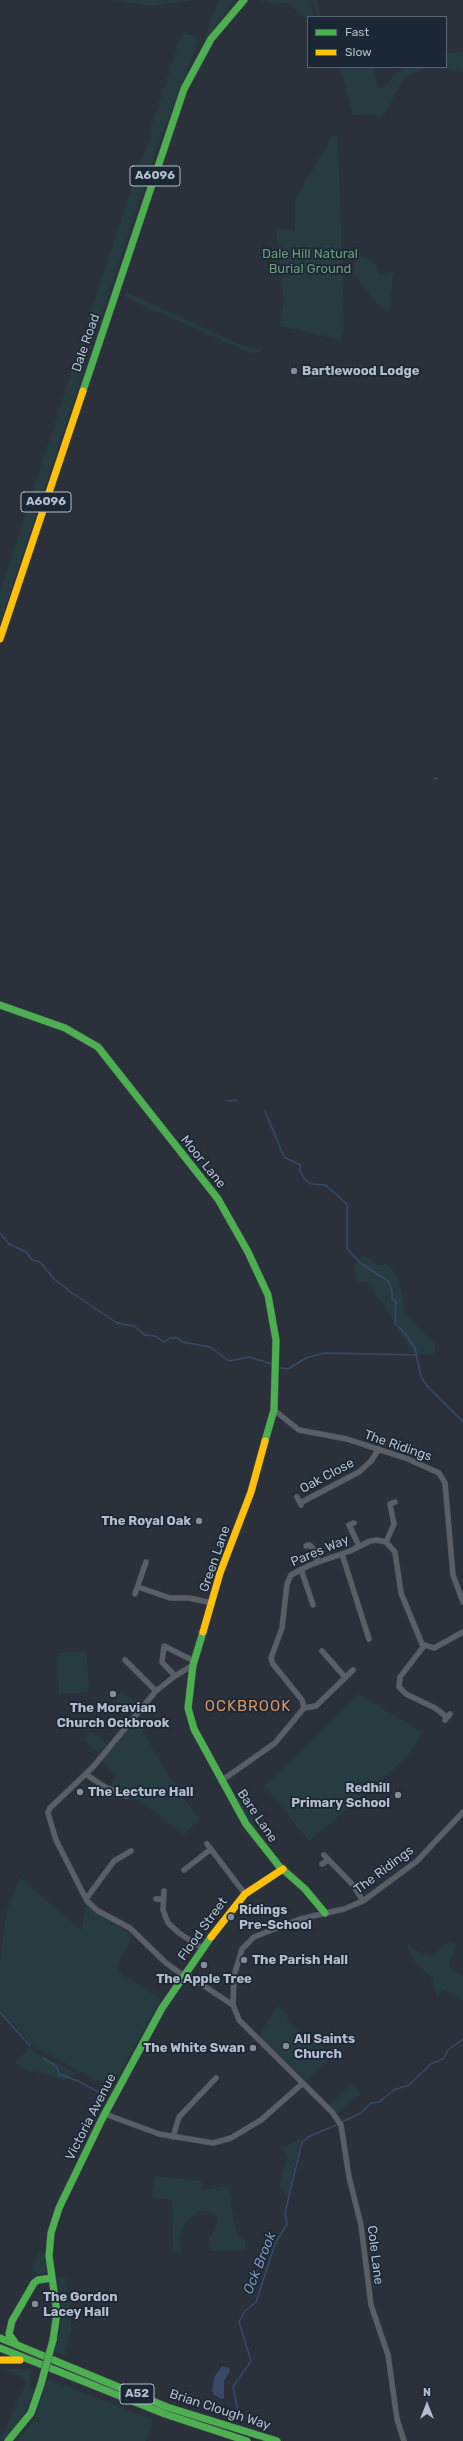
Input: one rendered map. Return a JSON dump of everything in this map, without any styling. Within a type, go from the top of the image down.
[{"type":"main road","name":"Dale Road","points":[[0,639],[184,89],[224,22],[244,0]]},
{"type":"main road","name":"Moor Lane","points":[[0,1005],[65,1028],[92,1042],[112,1064],[135,1097],[218,1199],[248,1252],[269,1298],[276,1340],[274,1410]]},
{"type":"main road","name":"Green Lane","points":[[189,1717],[189,1688],[194,1663],[220,1573],[252,1492],[274,1410]]},
{"type":"main road","name":"Bare Lane","points":[[189,1717],[221,1781],[252,1833],[283,1870],[305,1889],[325,1913]]},
{"type":"main road","name":"Flood Street","points":[[185,1975],[223,1920],[245,1894],[283,1870]]},
{"type":"main road","name":"Victoria Avenue","points":[[8,2441],[31,2413],[41,2384],[53,2340],[57,2313],[49,2250],[53,2224],[105,2114],[162,2008],[185,1975]]},
{"type":"main road","points":[[16,2344],[10,2337],[12,2321],[34,2283],[38,2280],[52,2278]]},
{"type":"main road","points":[[3,2326],[12,2321]]},
{"type":"main road","name":"Brian Clough Way","points":[[0,2338],[167,2407],[276,2441]]},
{"type":"main road","name":"Brian Clough Way","points":[[0,2348],[165,2414],[247,2441]]},
{"type":"main road","points":[[0,2360],[14,2359],[34,2362]]},
{"type":"street","name":"The Ridings","points":[[274,1410],[299,1430],[332,1436],[379,1450],[433,1469],[444,1479],[454,1575],[463,1602]]},
{"type":"street","name":"Oak Close","points":[[297,1497],[301,1504],[359,1472],[371,1461],[379,1450]]},
{"type":"street","points":[[395,1502],[390,1504],[394,1524],[386,1542],[395,1552],[401,1594],[420,1643],[424,1646],[437,1646],[463,1632]]},
{"type":"street","points":[[354,1523],[349,1525],[359,1546]]},
{"type":"street","name":"Pares Way","points":[[304,1708],[302,1700],[273,1664],[271,1658],[282,1626],[288,1580],[291,1575],[318,1562],[342,1554],[374,1540],[386,1542]]},
{"type":"street","points":[[306,1546],[310,1545],[314,1550],[318,1562]]},
{"type":"street","points":[[342,1554],[369,1639]]},
{"type":"street","points":[[135,1594],[146,1562]]},
{"type":"street","points":[[301,1570],[313,1605]]},
{"type":"street","points":[[138,1587],[170,1598],[189,1598],[212,1603]]},
{"type":"street","points":[[358,1628],[365,1626]]},
{"type":"street","points":[[174,1676],[162,1662],[164,1646],[194,1663],[174,1676],[156,1691],[87,1775],[49,1810],[49,1818],[56,1840],[86,1899],[98,1911],[130,1928],[166,1963],[233,2005]]},
{"type":"street","points":[[424,1646],[400,1677],[399,1687],[406,1694],[434,1708],[447,1717]]},
{"type":"street","points":[[322,1651],[345,1677]]},
{"type":"street","points":[[329,1659],[334,1654]]},
{"type":"street","points":[[125,1660],[131,1664],[156,1691]]},
{"type":"street","points":[[221,1781],[275,1743],[304,1708],[316,1706],[353,1670]]},
{"type":"street","points":[[87,1775],[126,1796]]},
{"type":"street","name":"The Ridings","points":[[233,2005],[236,1966],[243,1947],[249,1940],[280,1926],[344,1909],[363,1901],[417,1861],[463,1812]]},
{"type":"street","points":[[207,1844],[245,1894]]},
{"type":"street","points":[[184,1870],[211,1849]]},
{"type":"street","points":[[86,1899],[114,1861],[131,1851]]},
{"type":"street","points":[[322,1864],[326,1857],[353,1884],[363,1901]]},
{"type":"street","points":[[190,1866],[195,1871]]},
{"type":"street","points":[[164,1891],[164,1914],[171,1926],[204,1949]]},
{"type":"street","points":[[156,1899],[163,1899]]},
{"type":"street","name":"Cole Lane","points":[[233,2005],[236,2015],[244,2026],[337,2118],[343,2133],[349,2177],[361,2225],[370,2298],[388,2355],[397,2419],[404,2441]]},
{"type":"street","points":[[173,2137],[179,2117],[216,2078]]},
{"type":"street","points":[[105,2114],[138,2127],[173,2137],[205,2143],[217,2142],[231,2138],[270,2114],[303,2084]]},
{"type":"green space","points":[[108,0],[195,0],[151,6]]},
{"type":"green space","points":[[218,0],[235,0],[205,41],[204,40]]},
{"type":"green space","points":[[259,0],[317,0],[320,16],[317,16],[313,3],[311,4],[314,16],[307,16],[307,19],[288,3],[272,4]]},
{"type":"green space","points":[[182,33],[198,37],[194,51],[154,157],[0,623],[0,592],[137,170],[149,143],[151,127]]},
{"type":"green space","points":[[463,52],[463,72],[442,68],[447,68],[447,53]]},
{"type":"green space","points":[[340,68],[372,68],[377,85],[380,88],[385,87],[397,73],[404,68],[424,68],[404,78],[386,112],[379,119],[375,114],[353,115]]},
{"type":"green space","name":"Dale Hill Natural Burial Ground","points":[[333,135],[338,137],[344,323],[341,340],[280,326],[284,300],[276,228],[295,231],[295,199]]},
{"type":"green space","points":[[363,256],[375,263],[379,275],[394,271],[388,312],[378,306],[355,274],[354,263],[357,258]]},
{"type":"green space","points":[[126,292],[243,346],[257,350],[264,347],[261,352],[250,353],[125,297]]},
{"type":"green space","points":[[342,365],[380,367],[391,371],[392,376],[347,374]]},
{"type":"green space","points":[[339,366],[342,375],[312,379],[316,369],[326,371],[327,367]]},
{"type":"green space","points":[[364,1255],[378,1265],[386,1265],[395,1272],[402,1290],[405,1314],[435,1343],[435,1353],[427,1355],[409,1352],[407,1341],[400,1334],[385,1305],[375,1295],[371,1282],[357,1281],[354,1270],[359,1258]]},
{"type":"green space","points":[[87,1651],[89,1692],[59,1694],[57,1653]]},
{"type":"green space","points":[[122,1691],[141,1706],[133,1716],[114,1701]]},
{"type":"green space","points":[[358,1694],[422,1732],[408,1756],[401,1763],[309,1841],[265,1786]]},
{"type":"green space","points":[[136,1719],[165,1770],[199,1820],[183,1835],[153,1810],[110,1787],[116,1776],[102,1760]]},
{"type":"green space","points":[[91,1731],[108,1745],[100,1754],[83,1740]]},
{"type":"green space","points":[[234,1792],[252,1817],[259,1836],[244,1813]]},
{"type":"green space","points":[[20,1878],[82,1930],[86,1904],[95,1912],[133,1935],[117,1965],[119,1972],[161,1999],[112,2088],[32,2046],[0,2009],[0,1962],[6,1913]]},
{"type":"green space","points":[[453,1942],[456,1945],[450,1961],[451,1968],[463,1976],[463,2001],[444,1990],[436,1995],[433,1979],[416,1963],[408,1949],[408,1945],[420,1953],[431,1956],[447,1943]]},
{"type":"green space","points":[[277,2006],[289,2015],[287,2019],[311,2045],[317,2040],[332,2056],[307,2081],[260,2038],[262,2030]]},
{"type":"green space","points":[[29,2049],[75,2073],[64,2080],[21,2068],[15,2063]]},
{"type":"green space","points":[[352,2083],[360,2093],[338,2114],[330,2105]]},
{"type":"green space","points":[[301,2138],[289,2192],[286,2198],[284,2188],[280,2184],[287,2156],[280,2149]]},
{"type":"green space","points":[[156,2176],[202,2181],[203,2190],[228,2186],[236,2231],[240,2237],[245,2239],[246,2250],[209,2251],[210,2237],[215,2230],[217,2218],[215,2213],[200,2211],[187,2220],[179,2237],[182,2252],[173,2252],[172,2200],[151,2197]]},
{"type":"green space","points":[[39,2252],[45,2254],[46,2269],[45,2273],[39,2275],[33,2270]]},
{"type":"green space","points":[[58,2276],[66,2279],[71,2317],[71,2329],[65,2355],[55,2352],[62,2318]]},
{"type":"green space","points":[[0,2368],[31,2370],[30,2387],[35,2389],[21,2421],[12,2432],[0,2440],[27,2380]]},
{"type":"green space","points":[[48,2379],[153,2420],[146,2441],[17,2441],[34,2420]]},
{"type":"water","points":[[222,2366],[229,2368],[230,2371],[224,2381],[224,2398],[222,2399],[214,2395],[212,2391],[214,2377]]},
{"type":"waterway","points":[[228,1101],[237,1100]]},
{"type":"waterway","points":[[265,1111],[284,1157],[300,1165],[300,1171],[304,1179],[311,1184],[325,1185],[347,1204],[347,1248],[360,1263],[388,1281],[392,1291],[392,1298],[396,1302],[395,1324],[405,1333],[415,1348],[421,1377],[429,1388],[463,1422]]},
{"type":"waterway","points":[[0,1233],[9,1244],[26,1252],[32,1260],[40,1262],[54,1279],[72,1293],[117,1323],[134,1326],[145,1335],[155,1336],[164,1342],[170,1338],[178,1338],[182,1342],[210,1347],[229,1361],[249,1357],[272,1364]]},
{"type":"waterway","points":[[280,1368],[288,1369],[306,1358],[324,1353],[416,1355]]},
{"type":"waterway","points":[[0,2012],[30,2046]]},
{"type":"waterway","name":"Ock Brook","points":[[342,2122],[361,2113],[371,2103],[379,2102],[394,2090],[409,2085],[431,2064],[443,2059],[448,2050],[463,2039]]},
{"type":"waterway","points":[[43,2058],[57,2067],[59,2074],[78,2081],[106,2096]]},
{"type":"waterway","name":"Ock Brook","points":[[237,2418],[238,2411],[233,2387],[251,2361],[239,2322],[245,2311],[256,2302],[275,2244],[287,2224],[285,2213],[302,2142],[308,2137],[336,2125]]},
{"type":"traffic: fast","points":[[83,391],[184,89],[211,39],[244,0]]},
{"type":"traffic: fast","points":[[0,1005],[65,1028],[98,1047],[218,1199],[248,1252],[268,1295],[276,1340],[274,1410],[265,1441]]},
{"type":"traffic: fast","points":[[203,1632],[193,1665],[188,1708],[194,1729],[246,1824],[279,1866],[305,1889],[325,1913]]},
{"type":"traffic: fast","points":[[53,2340],[57,2313],[49,2256],[51,2233],[59,2208],[102,2119],[162,2008],[211,1937]]},
{"type":"traffic: fast","points":[[12,2321],[34,2283],[38,2280],[52,2278]]},
{"type":"traffic: fast","points":[[12,2321],[9,2334],[16,2344]]},
{"type":"traffic: fast","points":[[0,2338],[167,2407],[277,2441]]},
{"type":"traffic: fast","points":[[41,2384],[53,2340]]},
{"type":"traffic: fast","points":[[0,2348],[165,2414],[247,2441]]},
{"type":"traffic: fast","points":[[8,2441],[31,2413],[41,2384]]},
{"type":"traffic: slow","points":[[0,639],[83,391]]},
{"type":"traffic: slow","points":[[203,1632],[220,1573],[251,1492],[265,1441]]},
{"type":"traffic: slow","points":[[211,1937],[245,1894],[283,1869]]},
{"type":"traffic: slow","points":[[0,2360],[20,2360]]},
{"type":"place","name":"Bartlewood Lodge","points":[[294,371]]},
{"type":"place","name":"The Royal Oak","points":[[199,1521]]},
{"type":"place","name":"The Moravian Church Ockbrook","points":[[113,1694]]},
{"type":"place","name":"The Lecture Hall","points":[[80,1792]]},
{"type":"place","name":"Redhill Primary School","points":[[398,1795]]},
{"type":"place","name":"Ridings Pre-School","points":[[231,1917]]},
{"type":"place","name":"The Parish Hall","points":[[244,1960]]},
{"type":"place","name":"The Apple Tree","points":[[204,1965]]},
{"type":"place","name":"All Saints Church","points":[[286,2046]]},
{"type":"place","name":"The White Swan","points":[[253,2048]]},
{"type":"place","name":"The Gordon Lacey Hall","points":[[35,2304]]},
{"type":"district","name":"OCKBROOK","points":[[248,1707]]}]
